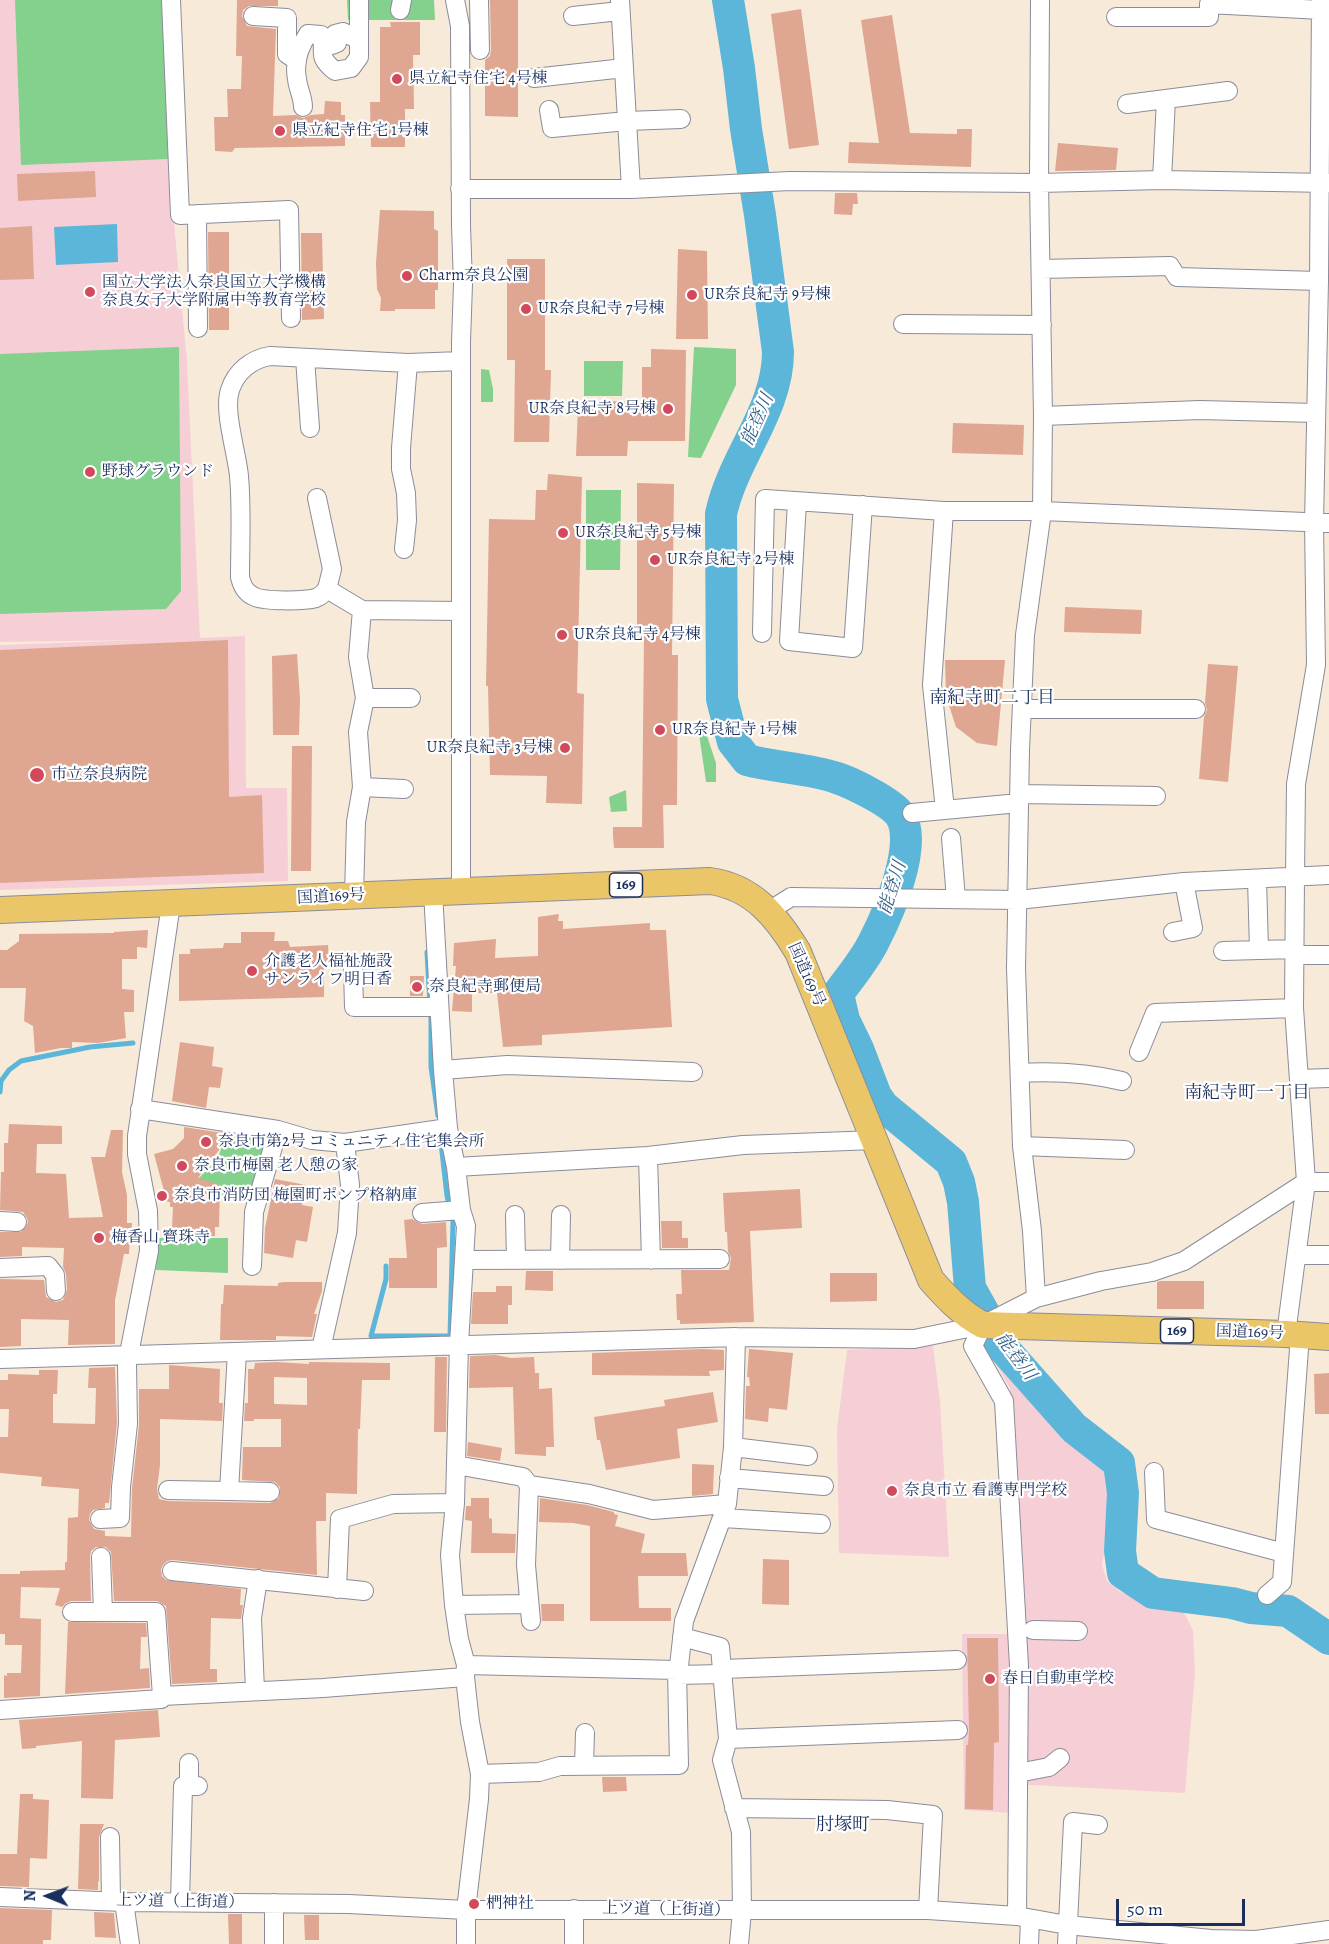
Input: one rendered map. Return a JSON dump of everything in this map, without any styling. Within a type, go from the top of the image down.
[{"type":"highway","name":"国道169号","points":[[0,910],[710,881],[728,884],[743,891],[769,911],[784,927],[798,952],[931,1281],[968,1317],[983,1325],[1329,1337]]},
{"type":"street","points":[[171,0],[180,214],[289,210],[291,318]]},
{"type":"street","points":[[323,39],[322,56],[327,63],[335,71],[351,68],[359,57],[359,0]]},
{"type":"street","points":[[455,0],[460,26],[460,189],[463,284],[461,891]]},
{"type":"street","points":[[480,0],[480,50]]},
{"type":"street","points":[[1036,1298],[1032,1230],[1022,1146],[1016,968],[1025,635],[1042,511],[1040,0]]},
{"type":"street","points":[[1116,16],[1209,17],[1209,4],[1321,5],[1324,72],[1324,183],[1316,413],[1322,523],[1316,665],[1296,784],[1294,877],[1294,1008],[1306,1182],[1297,1255],[1282,1582],[1267,1595]]},
{"type":"street","points":[[573,16],[620,6],[631,189]]},
{"type":"street","points":[[253,16],[293,18],[288,54],[297,61]]},
{"type":"street","points":[[303,107],[297,79],[297,61],[301,44],[308,34],[321,35],[332,45],[337,43],[335,34],[343,32],[359,40]]},
{"type":"street","points":[[534,78],[624,68]]},
{"type":"street","points":[[1127,104],[1228,91]]},
{"type":"street","points":[[1162,180],[1167,99]]},
{"type":"street","points":[[549,110],[552,128],[681,119]]},
{"type":"street","points":[[460,189],[631,189],[764,182],[1039,183],[1162,180],[1324,183]]},
{"type":"street","points":[[197,214],[198,328]]},
{"type":"street","points":[[1041,269],[1170,266],[1177,277],[1319,281]]},
{"type":"street","points":[[903,324],[1042,325]]},
{"type":"street","points":[[317,498],[332,569],[327,589],[321,595],[313,598],[255,598],[242,585],[240,577],[239,475],[227,402],[230,389],[242,370],[259,358],[270,356],[408,363],[461,362]]},
{"type":"street","points":[[305,358],[310,428]]},
{"type":"street","points":[[404,549],[407,520],[401,448],[408,363]]},
{"type":"street","points":[[1043,416],[1200,410],[1316,413]]},
{"type":"street","points":[[762,633],[765,500],[944,511],[1042,511],[1322,523]]},
{"type":"street","points":[[796,502],[789,641],[854,648],[863,506]]},
{"type":"street","points":[[944,511],[932,685],[945,810]]},
{"type":"street","points":[[327,589],[362,610],[461,611]]},
{"type":"street","points":[[354,896],[356,822],[362,787],[358,732],[365,698],[358,657],[362,610]]},
{"type":"street","points":[[365,698],[411,698]]},
{"type":"street","points":[[1022,709],[1196,710]]},
{"type":"street","points":[[362,787],[404,789]]},
{"type":"street","points":[[912,813],[1019,798],[1156,796]]},
{"type":"street","points":[[951,838],[956,899]]},
{"type":"street","points":[[769,911],[790,897],[1018,900],[1184,882],[1329,875]]},
{"type":"street","points":[[1257,879],[1258,950]]},
{"type":"street","points":[[1173,932],[1192,928],[1184,882]]},
{"type":"street","points":[[434,892],[448,1128],[461,1210],[466,1226],[465,1260],[462,1268],[455,1503],[450,1555],[454,1605],[465,1671],[470,1722],[480,1774],[466,1910],[466,1944]]},
{"type":"street","points":[[100,1519],[120,1518],[128,1424],[127,1364],[149,1251],[148,1211],[137,1154],[140,1109],[171,904]]},
{"type":"street","points":[[1223,951],[1258,950],[1329,955]]},
{"type":"street","points":[[353,969],[354,1007],[439,1006]]},
{"type":"street","points":[[1139,1052],[1155,1013],[1294,1008]]},
{"type":"street","points":[[443,1070],[507,1065],[693,1072]]},
{"type":"street","points":[[1020,1073],[1052,1071],[1122,1081]]},
{"type":"street","points":[[1299,1079],[1329,1078]]},
{"type":"street","points":[[140,1109],[278,1130],[312,1140],[345,1143],[448,1128]]},
{"type":"street","points":[[252,1266],[254,1212],[278,1130]]},
{"type":"street","points":[[456,1167],[648,1156],[743,1145],[875,1140]]},
{"type":"street","points":[[321,1349],[347,1233],[350,1185],[345,1143]]},
{"type":"street","points":[[1022,1146],[1125,1149]]},
{"type":"street","points":[[648,1156],[651,1260]]},
{"type":"street","points":[[0,1359],[736,1337],[914,1339],[983,1325],[1036,1298],[1101,1281],[1152,1272],[1184,1261],[1306,1182],[1329,1182]]},
{"type":"street","points":[[422,1214],[461,1210]]},
{"type":"street","points":[[515,1215],[516,1260]]},
{"type":"street","points":[[560,1260],[561,1215]]},
{"type":"street","points":[[1297,1255],[1329,1255]]},
{"type":"street","points":[[465,1260],[720,1260]]},
{"type":"street","points":[[0,1268],[48,1266],[55,1275],[56,1291]]},
{"type":"street","points":[[983,1325],[973,1346],[1004,1401],[1019,1666],[1018,1773],[1023,1917],[1029,1944]]},
{"type":"street","points":[[480,1774],[539,1772],[560,1766],[679,1765],[677,1673],[684,1621],[725,1511],[733,1448],[736,1337]]},
{"type":"street","points":[[229,1491],[237,1352]]},
{"type":"street","points":[[733,1448],[808,1456]]},
{"type":"street","points":[[454,1605],[530,1612],[526,1565],[529,1485],[523,1477],[456,1465]]},
{"type":"street","points":[[1154,1472],[1156,1520],[1284,1553]]},
{"type":"street","points":[[729,1478],[824,1486]]},
{"type":"street","points":[[529,1485],[589,1494],[653,1510],[725,1511],[821,1524]]},
{"type":"street","points":[[168,1490],[270,1492]]},
{"type":"street","points":[[337,1589],[340,1519],[393,1504],[455,1503]]},
{"type":"street","points":[[101,1557],[103,1612]]},
{"type":"street","points":[[172,1571],[363,1591]]},
{"type":"street","points":[[255,1691],[252,1618],[258,1580]]},
{"type":"street","points":[[72,1612],[156,1612],[162,1696]]},
{"type":"street","points":[[1034,1630],[1078,1631]]},
{"type":"street","points":[[682,1637],[720,1647],[726,1746],[722,1760],[741,1832],[742,1911],[739,1944]]},
{"type":"street","points":[[0,1710],[161,1699],[162,1696],[255,1691],[465,1671],[677,1673],[957,1660]]},
{"type":"street","points":[[726,1746],[958,1730]]},
{"type":"street","points":[[584,1765],[585,1733]]},
{"type":"street","points":[[1018,1773],[1049,1767],[1060,1758]]},
{"type":"street","points":[[180,1902],[183,1786],[193,1786],[189,1763]]},
{"type":"street","points":[[734,1808],[887,1810],[933,1815],[928,1911]]},
{"type":"street","points":[[1067,1944],[1073,1822],[1098,1825]]},
{"type":"street","points":[[110,1837],[118,1901],[130,1944]]},
{"type":"street","name":"上ツ道（上街道）","points":[[0,1897],[466,1910],[928,1911],[1023,1917],[1128,1938],[1257,1942],[1329,1930]]},
{"type":"street","points":[[274,1903],[274,1944]]},
{"type":"street","points":[[574,1909],[574,1944]]},
{"type":"shaded area","name":"国立大学法人奈良国立大学機構 奈良女子大学附属中等教育学校","points":[[0,0],[167,0],[174,223],[187,362],[200,638],[245,636],[246,788],[287,788],[288,881],[0,890],[0,645],[139,640],[0,642]]},
{"type":"shaded area","points":[[998,1343],[1069,1427],[1072,1439],[1110,1465],[1116,1489],[1102,1565],[1107,1581],[1120,1592],[1181,1606],[1193,1631],[1195,1673],[1185,1793],[1012,1784],[1012,1813],[964,1810],[962,1634],[1023,1634],[1010,1388],[984,1344]]},
{"type":"shaded area","name":"奈良市立 看護専門学校","points":[[933,1346],[940,1401],[949,1557],[839,1553],[837,1429],[847,1350]]},
{"type":"green space","points":[[15,0],[162,0],[168,159],[21,165]]},
{"type":"green space","points":[[347,0],[434,0],[435,20],[348,20]]},
{"type":"green space","name":"野球グラウンド","points":[[179,347],[181,591],[166,609],[0,614],[0,354]]},
{"type":"green space","points":[[694,347],[736,349],[736,385],[701,458],[688,457]]},
{"type":"green space","points":[[584,361],[623,361],[622,396],[584,396]]},
{"type":"green space","points":[[481,369],[489,370],[493,402],[481,402]]},
{"type":"green space","points":[[586,490],[621,490],[620,570],[586,570]]},
{"type":"green space","points":[[698,727],[704,727],[716,763],[716,782],[706,782]]},
{"type":"green space","points":[[626,790],[627,811],[611,812],[609,797]]},
{"type":"green space","points":[[227,1133],[268,1141],[247,1199],[193,1195],[197,1180],[217,1160]]},
{"type":"green space","points":[[158,1238],[228,1238],[228,1273],[156,1270]]},
{"type":"water","points":[[117,224],[118,262],[56,265],[54,227]]},
{"type":"building","points":[[237,0],[278,0],[278,6],[249,6],[243,10],[242,16],[247,26],[276,29],[273,116],[296,115],[303,118],[324,114],[325,101],[341,102],[341,115],[345,115],[345,146],[235,148],[232,152],[215,151],[214,117],[228,117],[227,89],[241,89],[242,56],[236,56]]},
{"type":"building","points":[[490,0],[518,0],[518,117],[485,116],[485,60],[490,56],[491,50]]},
{"type":"building","points":[[801,9],[819,145],[789,149],[771,14]]},
{"type":"building","points":[[892,15],[910,133],[957,134],[957,129],[972,129],[971,167],[848,163],[849,142],[879,143],[861,20]]},
{"type":"building","name":"県立紀寺住宅 4号棟","points":[[390,22],[420,22],[420,55],[413,55],[414,109],[405,109],[405,147],[371,147],[370,102],[380,102],[380,27],[391,27]]},
{"type":"building","points":[[1058,143],[1118,148],[1116,170],[1055,171]]},
{"type":"building","points":[[95,171],[96,197],[18,201],[17,174]]},
{"type":"building","points":[[835,193],[857,193],[858,204],[853,204],[852,215],[834,214]]},
{"type":"building","name":"Charm奈良公園","points":[[380,210],[434,211],[434,229],[438,231],[438,290],[435,290],[435,309],[380,311],[381,298],[377,289],[376,263]]},
{"type":"building","points":[[32,226],[34,279],[0,280],[0,228]]},
{"type":"building","points":[[208,232],[229,232],[229,330],[209,330]]},
{"type":"building","points":[[301,233],[322,233],[324,319],[302,320]]},
{"type":"building","name":"UR奈良紀寺 9号棟","points":[[678,249],[707,251],[708,339],[676,339]]},
{"type":"building","points":[[507,259],[545,259],[545,370],[551,370],[549,442],[514,442],[515,360],[507,360]]},
{"type":"building","points":[[651,349],[686,350],[685,441],[628,441],[627,456],[576,456],[578,406],[607,407],[607,401],[642,402],[642,367],[651,367]]},
{"type":"building","points":[[953,423],[1024,425],[1023,455],[952,453]]},
{"type":"building","points":[[548,474],[582,477],[577,693],[584,694],[582,804],[546,803],[547,776],[490,775],[488,686],[486,686],[489,519],[535,520],[536,490],[547,490]]},
{"type":"building","points":[[637,483],[674,484],[672,655],[678,655],[677,805],[663,805],[664,848],[614,848],[613,836],[613,827],[642,827],[644,636],[637,636]]},
{"type":"building","points":[[1065,607],[1142,610],[1141,634],[1064,632]]},
{"type":"building","points":[[228,640],[229,797],[262,795],[264,873],[0,883],[0,650]]},
{"type":"building","points":[[297,654],[300,699],[299,735],[273,735],[272,656]]},
{"type":"building","points":[[945,660],[1005,660],[997,746],[977,743],[956,727],[946,696]]},
{"type":"building","points":[[1208,664],[1238,666],[1228,782],[1199,779],[1204,717],[1207,710],[1205,703]]},
{"type":"building","points":[[292,746],[312,746],[311,871],[291,871]]},
{"type":"building","points":[[559,914],[558,921],[563,921],[563,929],[650,923],[650,930],[666,930],[672,1027],[542,1035],[542,1045],[503,1047],[497,993],[472,993],[472,1012],[452,1011],[456,966],[453,966],[454,943],[496,939],[495,958],[538,956],[538,917]]},
{"type":"building","points":[[148,930],[147,948],[137,947],[137,959],[122,959],[122,989],[134,990],[134,1012],[124,1012],[126,1038],[98,1043],[72,1042],[72,1048],[35,1053],[33,1026],[24,1021],[26,988],[0,988],[0,950],[7,950],[19,941],[19,934],[114,933]]},
{"type":"building","name":"介護老人福祉施設 サンライフ明日香","points":[[241,932],[275,932],[274,941],[288,941],[290,947],[328,945],[329,963],[324,962],[324,997],[179,1001],[179,954],[190,954],[190,949],[223,948],[224,943],[241,943]]},
{"type":"building","points":[[410,976],[424,976],[423,996],[410,996]]},
{"type":"building","points":[[180,1042],[214,1047],[212,1066],[223,1068],[220,1088],[209,1087],[206,1108],[172,1101]]},
{"type":"building","points":[[9,1124],[62,1126],[62,1144],[37,1144],[36,1173],[66,1174],[69,1218],[103,1217],[91,1157],[105,1157],[111,1130],[123,1130],[122,1172],[127,1195],[127,1223],[132,1223],[129,1254],[124,1254],[115,1300],[115,1344],[68,1345],[69,1320],[21,1319],[21,1346],[0,1347],[0,1279],[44,1280],[46,1297],[56,1302],[63,1300],[67,1290],[63,1267],[64,1248],[22,1247],[22,1256],[0,1257],[0,1232],[21,1232],[28,1223],[23,1212],[0,1210],[4,1143],[8,1143]]},
{"type":"building","points":[[184,1127],[223,1133],[219,1150],[198,1178],[220,1185],[219,1227],[215,1227],[215,1236],[175,1235],[175,1228],[172,1228],[173,1207],[170,1207],[170,1202],[167,1202],[154,1154],[173,1149],[184,1138]]},
{"type":"building","points":[[275,1179],[306,1185],[302,1205],[313,1207],[307,1242],[296,1240],[293,1258],[264,1253],[265,1228]]},
{"type":"building","points":[[800,1189],[802,1228],[750,1231],[754,1322],[680,1324],[680,1320],[677,1320],[676,1294],[682,1294],[681,1270],[729,1270],[731,1258],[728,1252],[727,1232],[725,1232],[723,1193]]},
{"type":"building","points":[[412,1219],[422,1224],[446,1222],[447,1247],[437,1248],[437,1288],[389,1288],[389,1258],[407,1258],[404,1220]]},
{"type":"building","points":[[661,1221],[682,1221],[682,1238],[688,1238],[688,1248],[662,1248]]},
{"type":"building","points":[[526,1271],[553,1271],[553,1291],[525,1290]]},
{"type":"building","points":[[830,1273],[877,1273],[877,1301],[830,1302]]},
{"type":"building","points":[[1204,1281],[1204,1309],[1157,1309],[1157,1282]]},
{"type":"building","points":[[322,1282],[322,1291],[314,1314],[317,1314],[312,1337],[276,1336],[276,1340],[220,1340],[224,1285],[278,1286],[278,1283]]},
{"type":"building","points":[[496,1286],[512,1286],[512,1305],[508,1305],[508,1324],[471,1324],[473,1292],[496,1292]]},
{"type":"building","points":[[749,1349],[793,1353],[787,1410],[769,1408],[768,1422],[745,1419],[746,1386],[750,1386],[749,1377],[747,1377]]},
{"type":"building","points":[[724,1350],[724,1370],[709,1371],[710,1376],[592,1375],[592,1353]]},
{"type":"building","points":[[496,1355],[511,1358],[534,1357],[535,1373],[539,1373],[539,1389],[552,1388],[554,1447],[546,1447],[546,1456],[515,1454],[513,1387],[469,1388],[470,1356]]},
{"type":"building","points":[[435,1357],[447,1357],[446,1432],[434,1432]]},
{"type":"building","points":[[255,1363],[390,1363],[390,1380],[362,1380],[360,1429],[358,1429],[357,1494],[326,1493],[326,1521],[316,1521],[317,1575],[167,1561],[161,1570],[166,1580],[241,1589],[240,1605],[243,1605],[241,1619],[211,1618],[210,1669],[217,1669],[217,1682],[172,1684],[166,1606],[157,1601],[114,1601],[111,1552],[106,1547],[96,1547],[91,1551],[90,1557],[91,1601],[71,1601],[62,1607],[55,1605],[60,1588],[21,1587],[20,1618],[41,1619],[40,1696],[4,1698],[4,1675],[21,1673],[22,1645],[5,1645],[5,1634],[0,1634],[0,1574],[65,1570],[68,1518],[78,1517],[79,1489],[41,1486],[42,1477],[0,1473],[0,1437],[8,1437],[9,1409],[0,1409],[0,1380],[8,1380],[8,1374],[39,1375],[39,1370],[58,1370],[57,1394],[53,1394],[53,1423],[95,1424],[96,1388],[88,1388],[89,1368],[115,1367],[117,1423],[109,1503],[105,1503],[105,1508],[93,1510],[89,1520],[94,1529],[105,1531],[105,1536],[131,1537],[132,1488],[139,1425],[139,1389],[169,1389],[169,1365],[220,1369],[219,1403],[223,1403],[222,1421],[160,1419],[160,1465],[157,1489],[159,1499],[270,1503],[279,1498],[280,1487],[275,1482],[242,1480],[243,1447],[281,1447],[281,1419],[244,1421],[245,1403],[248,1403],[248,1369],[254,1369]],"holes":[[[274,1377],[307,1378],[307,1405],[274,1404]]]},
{"type":"building","points":[[1329,1373],[1329,1414],[1315,1414],[1314,1374]]},
{"type":"building","points":[[713,1392],[718,1422],[677,1429],[680,1458],[606,1470],[600,1440],[597,1440],[594,1417],[665,1406],[664,1400]]},
{"type":"building","points":[[468,1442],[502,1448],[500,1461],[467,1456]]},
{"type":"building","points":[[692,1464],[714,1465],[713,1494],[692,1496]]},
{"type":"building","points":[[471,1498],[489,1498],[492,1533],[516,1534],[515,1553],[471,1553],[472,1521],[465,1520],[466,1506],[471,1506]]},
{"type":"building","points":[[540,1498],[587,1505],[614,1512],[618,1515],[615,1526],[645,1534],[641,1553],[686,1553],[688,1576],[638,1576],[639,1608],[671,1608],[671,1621],[590,1621],[590,1526],[539,1522]]},
{"type":"building","points":[[763,1559],[789,1560],[789,1605],[762,1604]]},
{"type":"building","points":[[541,1604],[564,1604],[564,1621],[542,1621]]},
{"type":"building","points":[[68,1622],[146,1623],[147,1637],[141,1637],[140,1669],[149,1668],[150,1688],[65,1694]]},
{"type":"building","points":[[967,1638],[998,1638],[999,1742],[994,1743],[993,1810],[965,1809],[966,1745],[968,1745],[969,1730]]},
{"type":"building","points":[[158,1710],[160,1737],[115,1740],[113,1799],[81,1798],[82,1741],[22,1749],[19,1720]]},
{"type":"building","points":[[602,1777],[626,1777],[627,1791],[603,1792]]},
{"type":"building","points":[[20,1794],[33,1794],[33,1799],[49,1800],[47,1859],[30,1858],[29,1887],[0,1886],[0,1854],[17,1854]]},
{"type":"building","points":[[80,1824],[104,1824],[99,1837],[98,1890],[78,1889]]},
{"type":"building","points":[[0,1908],[52,1910],[51,1940],[43,1940],[43,1944],[0,1944]]},
{"type":"building","points":[[94,1912],[114,1913],[116,1938],[95,1937]]},
{"type":"building","points":[[228,1914],[242,1914],[242,1944],[229,1944]]},
{"type":"building","points":[[304,1915],[319,1915],[319,1940],[305,1940]]},
{"type":"waterway","name":"能登川","points":[[728,0],[778,352],[771,394],[735,473],[721,514],[722,699],[733,742],[747,760],[837,778],[880,799],[900,815],[905,827],[904,860],[887,914],[862,962],[838,994],[844,1020],[876,1096],[883,1106],[951,1162],[959,1182],[963,1202],[970,1288],[1004,1349],[1074,1428],[1119,1463],[1123,1493],[1120,1551],[1123,1573],[1153,1593],[1232,1603],[1251,1608],[1288,1611],[1329,1639]]},
{"type":"waterway","points":[[427,952],[430,1005]]},
{"type":"waterway","points":[[431,1015],[431,1067],[438,1116]]},
{"type":"waterway","points":[[0,1092],[1,1081],[9,1070],[21,1061],[90,1047],[133,1043]]},
{"type":"waterway","points":[[386,1266],[386,1279],[371,1336],[450,1336],[453,1221],[447,1196],[440,1134]]},
{"type":"place","name":"県立紀寺住宅 4号棟","points":[[397,79]]},
{"type":"place","name":"県立紀寺住宅 1号棟","points":[[280,131]]},
{"type":"place","name":"Charm奈良公園","points":[[407,276]]},
{"type":"place","name":"国立大学法人奈良国立大学機構 奈良女子大学附属中等教育学校","points":[[90,292]]},
{"type":"place","name":"UR奈良紀寺 9号棟","points":[[692,295]]},
{"type":"place","name":"UR奈良紀寺 7号棟","points":[[526,309]]},
{"type":"place","name":"UR奈良紀寺 8号棟","points":[[668,409]]},
{"type":"place","name":"野球グラウンド","points":[[90,472]]},
{"type":"place","name":"UR奈良紀寺 5号棟","points":[[563,533]]},
{"type":"place","name":"UR奈良紀寺 2号棟","points":[[655,560]]},
{"type":"place","name":"UR奈良紀寺 4号棟","points":[[562,635]]},
{"type":"place","name":"UR奈良紀寺 1号棟","points":[[660,730]]},
{"type":"place","name":"UR奈良紀寺 3号棟","points":[[565,748]]},
{"type":"place","name":"市立奈良病院","points":[[37,775]]},
{"type":"place","name":"介護老人福祉施設 サンライフ明日香","points":[[252,971]]},
{"type":"place","name":"奈良紀寺郵便局","points":[[417,987]]},
{"type":"place","name":"奈良市第2号 コミュニティ住宅集会所","points":[[206,1142]]},
{"type":"place","name":"奈良市梅園 老人憩の家","points":[[182,1166]]},
{"type":"place","name":"奈良市消防団 梅園町ポンプ格納庫","points":[[162,1196]]},
{"type":"place","name":"梅香山 寳珠寺","points":[[99,1238]]},
{"type":"place","name":"奈良市立 看護専門学校","points":[[892,1491]]},
{"type":"place","name":"春日自動車学校","points":[[990,1679]]},
{"type":"place","name":"椚神社","points":[[474,1904]]},
{"type":"district","name":"南紀寺町二丁目","points":[[992,699]]},
{"type":"district","name":"南紀寺町一丁目","points":[[1247,1094]]},
{"type":"district","name":"肘塚町","points":[[843,1826]]}]
